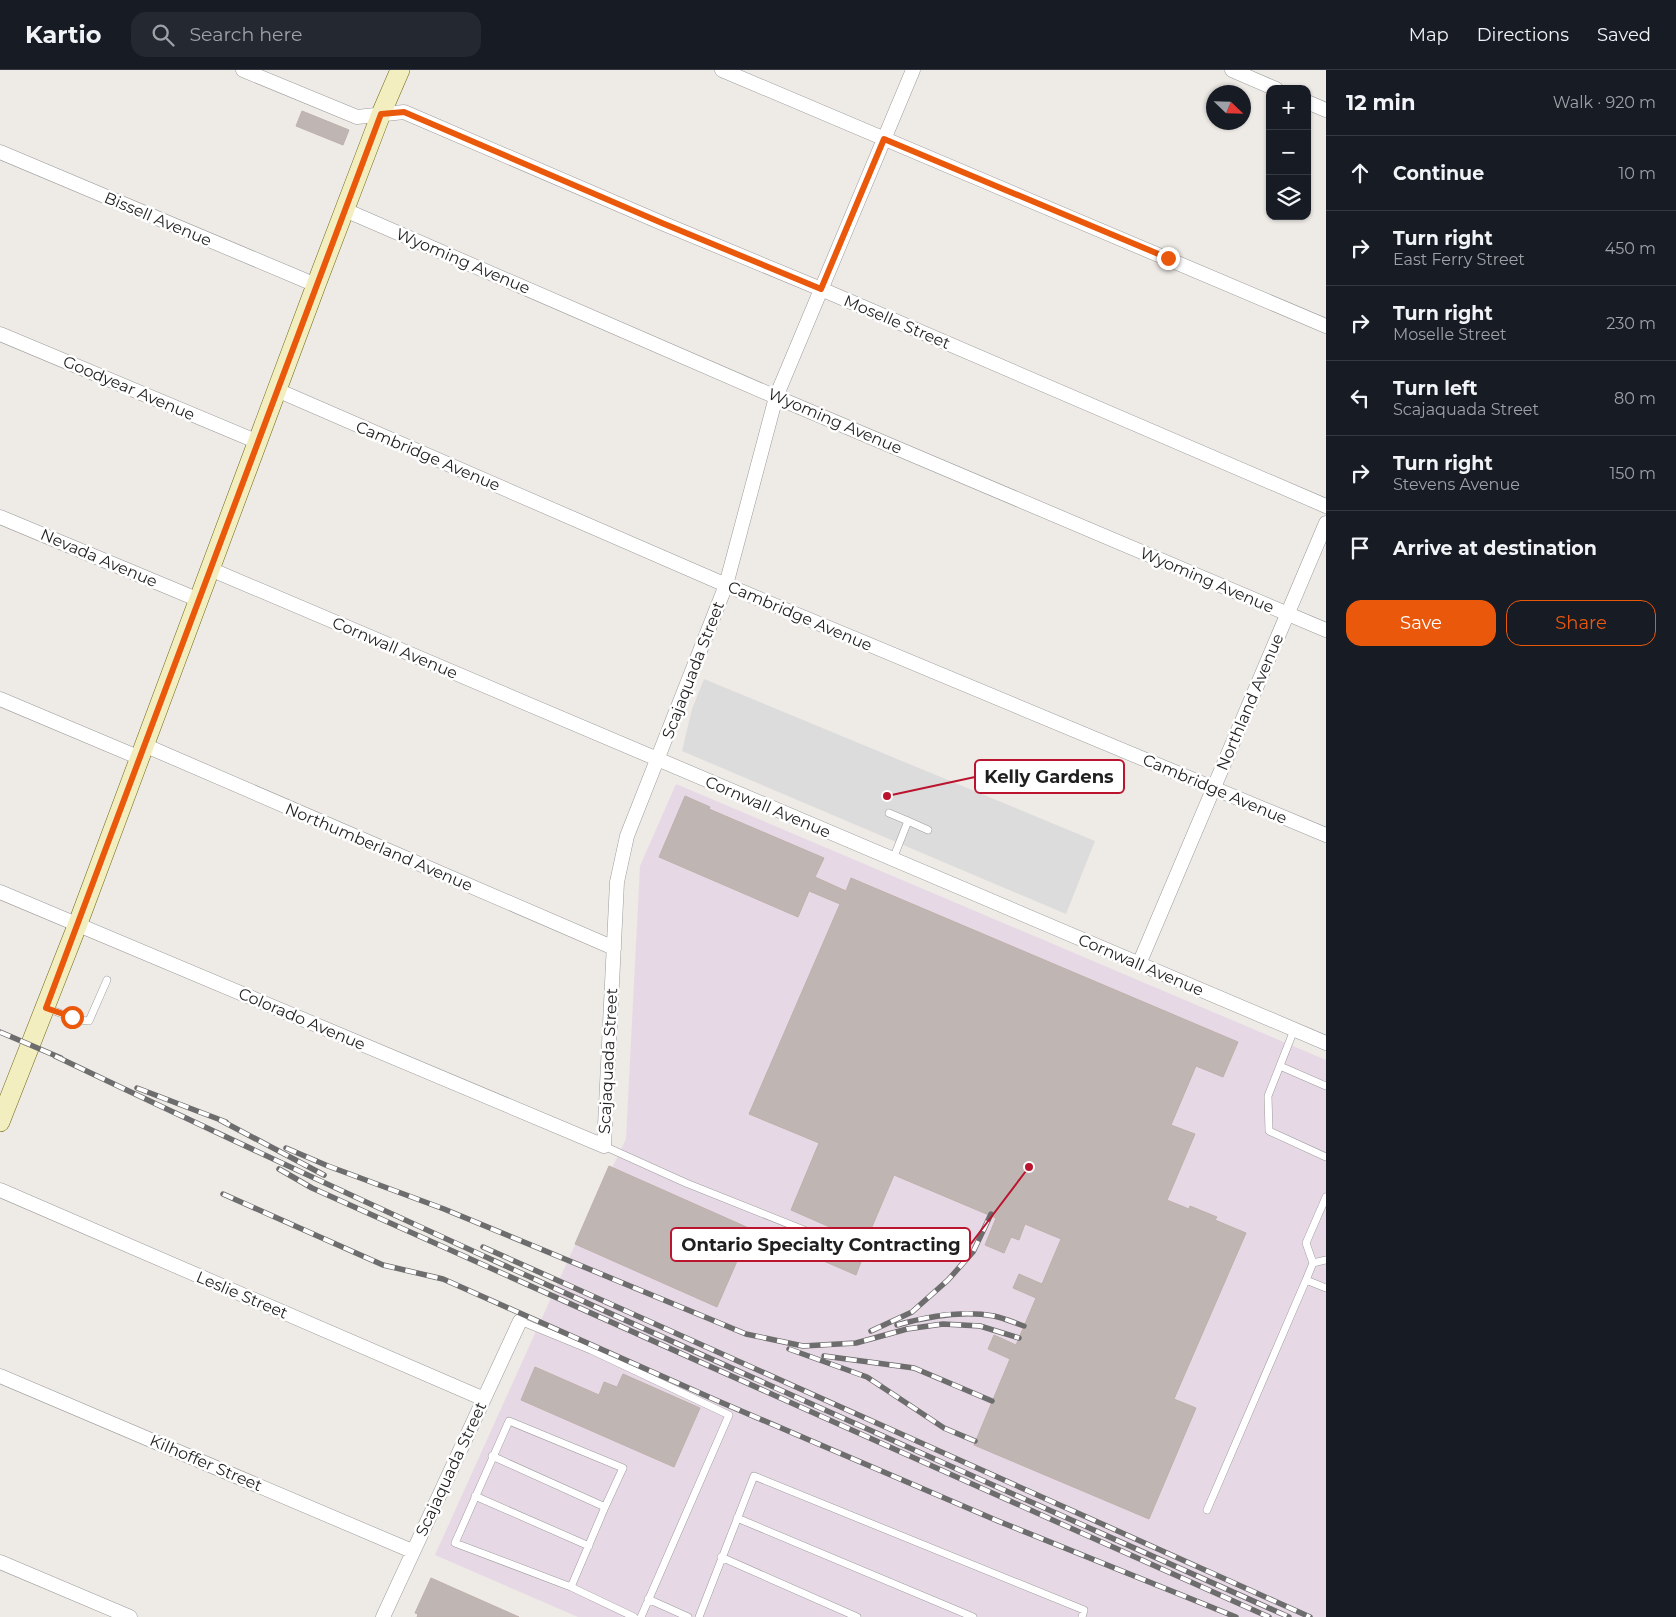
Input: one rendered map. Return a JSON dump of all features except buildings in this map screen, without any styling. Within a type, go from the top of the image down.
[{"type":"street","name":"Moselle Street","points":[[243,70],[357,117],[404,112],[1326,506]]},
{"type":"street","points":[[722,70],[1326,326]]},
{"type":"street","name":"Scajaquada Street","points":[[604,1146],[620,867],[627,836],[726,584],[776,397],[913,70]]},
{"type":"street","points":[[1232,70],[1267,85]]},
{"type":"street","points":[[0,1122],[46,1008],[316,285],[398,71]]},
{"type":"street","points":[[1311,104],[1326,110]]},
{"type":"street","name":"Bissell Avenue","points":[[0,152],[316,285]]},
{"type":"street","name":"Wyoming Avenue","points":[[345,210],[776,397],[1326,630]]},
{"type":"street","name":"Goodyear Avenue","points":[[0,334],[258,442]]},
{"type":"street","name":"Cambridge Avenue","points":[[277,390],[726,584],[1326,836]]},
{"type":"street","name":"Nevada Avenue","points":[[0,517],[199,600]]},
{"type":"street","name":"Northland Avenue","points":[[1139,964],[1326,523]]},
{"type":"street","name":"Cornwall Avenue","points":[[210,569],[1326,1043]]},
{"type":"street","name":"Northumberland Avenue","points":[[0,699],[142,751],[614,948]]},
{"type":"street","name":"Colorado Avenue","points":[[0,892],[604,1146]]},
{"type":"street","name":"Leslie Street","points":[[0,1190],[484,1399]]},
{"type":"street","name":"Scajaquada Street","points":[[383,1617],[520,1321]]},
{"type":"street","name":"Kilhoffer Street","points":[[0,1376],[412,1551]]},
{"type":"street","points":[[0,1562],[130,1617]]},
{"type":"lane","points":[[889,813],[928,830]]},
{"type":"lane","points":[[892,860],[908,821]]},
{"type":"lane","points":[[46,1008],[78,1020],[89,1021],[107,980]]},
{"type":"lane","points":[[1294,1030],[1268,1096],[1269,1131],[1326,1157]]},
{"type":"lane","points":[[1280,1066],[1326,1086]]},
{"type":"lane","points":[[604,1146],[686,1183],[874,1258]]},
{"type":"lane","points":[[1207,1510],[1313,1264],[1306,1243],[1326,1197]]},
{"type":"lane","points":[[1313,1264],[1326,1260]]},
{"type":"lane","points":[[1306,1280],[1326,1288]]},
{"type":"lane","points":[[520,1321],[591,1350],[729,1414],[641,1617]]},
{"type":"lane","points":[[571,1588],[623,1468],[509,1420],[455,1543],[571,1588],[634,1617]]},
{"type":"lane","points":[[492,1456],[605,1507]]},
{"type":"lane","points":[[699,1617],[754,1476],[1084,1610],[1082,1617]]},
{"type":"lane","points":[[474,1496],[588,1546]]},
{"type":"lane","points":[[737,1518],[973,1617]]},
{"type":"lane","points":[[721,1557],[857,1617]]},
{"type":"lane","points":[[648,1599],[688,1617]]},
{"type":"shaded area","points":[[704,679],[1095,841],[1066,914],[682,751],[692,709]]},
{"type":"shaded area","points":[[676,784],[1326,1060],[1326,1617],[578,1617],[435,1555],[574,1247],[626,1139],[640,866]]},
{"type":"railway","points":[[0,1032],[61,1058]]},
{"type":"railway","points":[[55,1056],[516,1271],[1289,1617]]},
{"type":"railway","points":[[137,1088],[226,1122]]},
{"type":"railway","points":[[220,1120],[324,1175]]},
{"type":"railway","points":[[286,1148],[328,1166],[444,1209],[746,1334],[803,1346],[856,1343],[907,1329],[943,1324],[980,1326],[1019,1338]]},
{"type":"railway","points":[[279,1169],[312,1188],[1269,1617]]},
{"type":"railway","points":[[223,1194],[383,1265],[443,1279],[718,1401],[998,1521],[1236,1617]]},
{"type":"railway","points":[[871,1331],[912,1312],[948,1280],[973,1252],[991,1214]]},
{"type":"railway","points":[[483,1247],[1310,1617]]},
{"type":"railway","points":[[897,1325],[933,1317],[982,1314],[1006,1319],[1024,1326]]},
{"type":"railway","points":[[789,1349],[867,1377],[944,1428],[975,1441]]},
{"type":"railway","points":[[824,1356],[914,1368],[992,1401]]},
{"type":"place","name":"Kelly Gardens","points":[[887,796]]},
{"type":"place","name":"Ontario Specialty Contracting","points":[[1029,1167]]},
{"type":"route","points":[[72,1017],[46,1008],[381,114],[404,112],[821,289],[884,139],[1168,258]]}]
